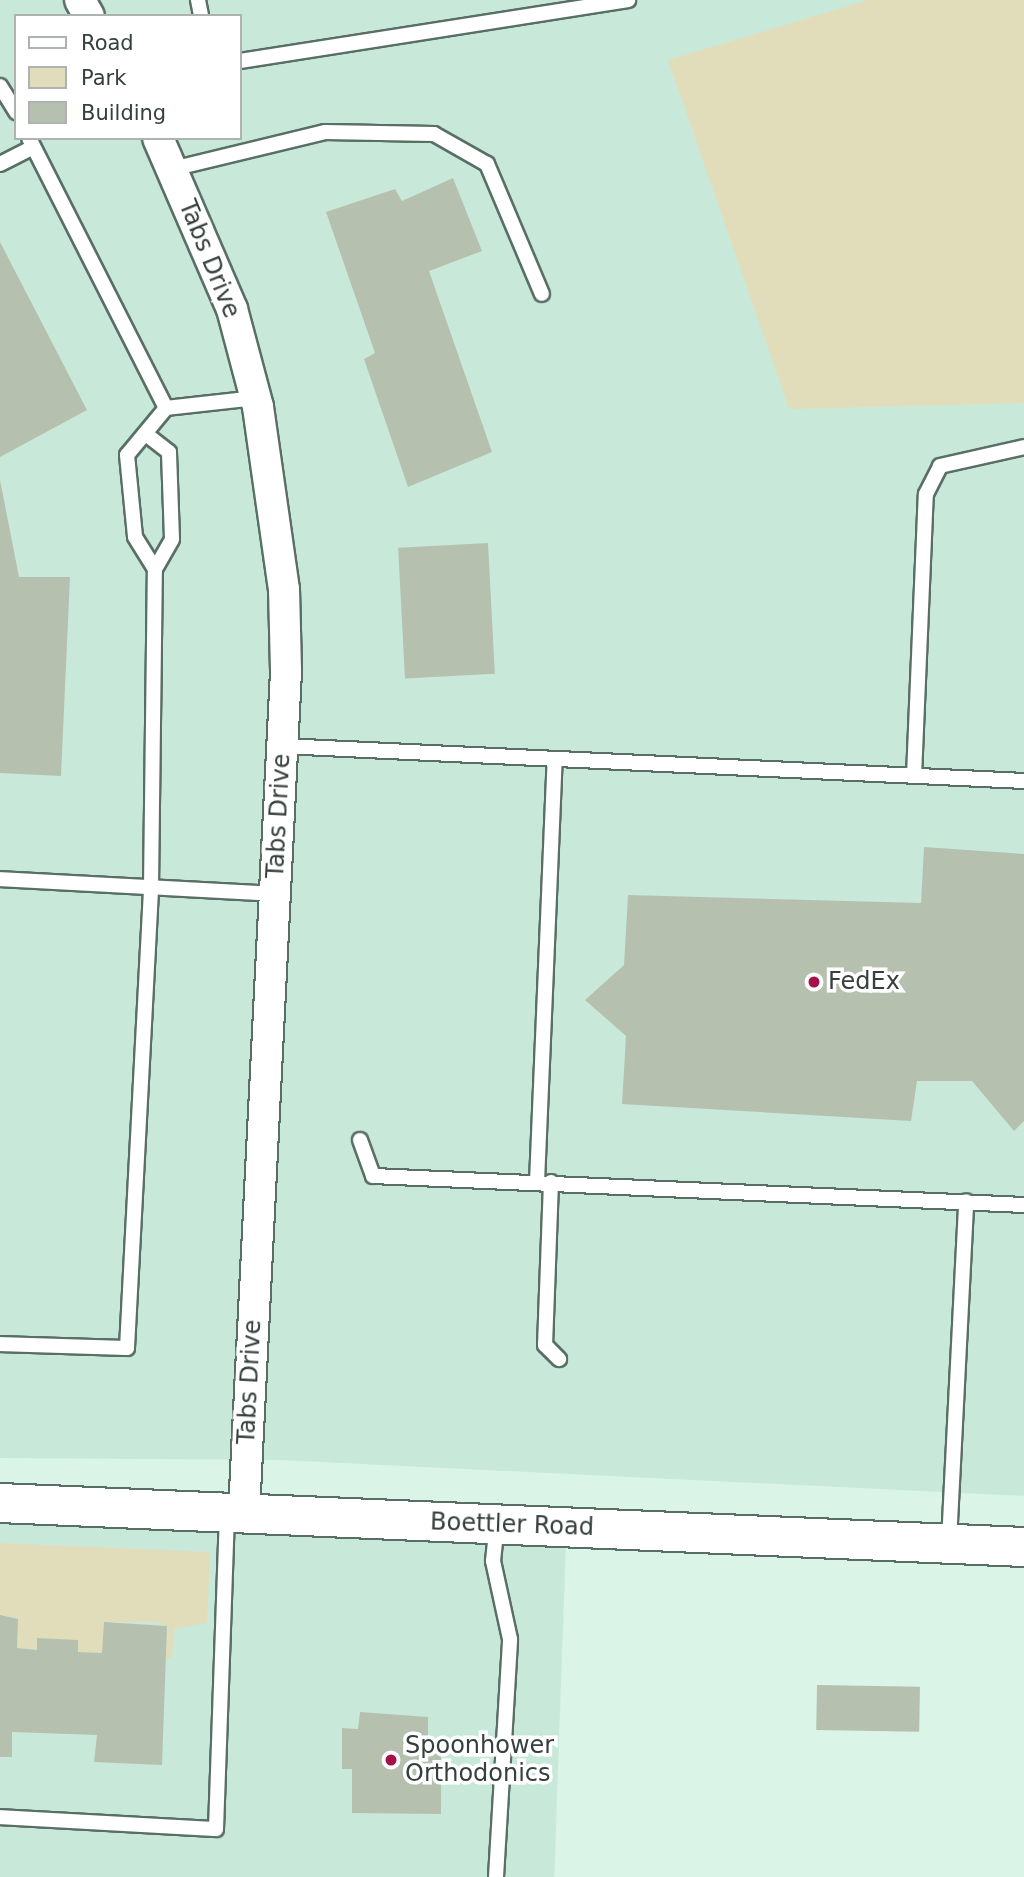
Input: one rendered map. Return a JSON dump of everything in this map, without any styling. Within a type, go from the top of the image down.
[{"type":"street","name":"Tabs Drive","points":[[159,140],[232,310],[255,398],[284,589],[282,746],[275,894],[236,1513]]},
{"type":"street","name":"Boettler Road","points":[[0,1503],[1024,1547]]},
{"type":"lane","points":[[242,61],[628,0]]},
{"type":"lane","points":[[0,86],[14,109]]},
{"type":"lane","points":[[172,169],[325,132],[434,134],[487,164],[542,293]]},
{"type":"lane","points":[[0,164],[31,143],[166,408]]},
{"type":"lane","points":[[155,569],[135,537],[127,455],[166,408],[255,398]]},
{"type":"lane","points":[[0,1344],[127,1348],[151,887],[155,569],[172,538],[169,452],[146,434]]},
{"type":"lane","points":[[914,776],[926,494],[940,466],[1024,447]]},
{"type":"lane","points":[[282,746],[1024,780]]},
{"type":"lane","points":[[555,760],[544,1182],[545,1345],[559,1359]]},
{"type":"lane","points":[[0,879],[275,894]]},
{"type":"lane","points":[[360,1140],[373,1175],[966,1201],[1024,1206]]},
{"type":"lane","points":[[949,1543],[966,1201]]},
{"type":"lane","points":[[0,1817],[216,1829],[236,1513]]},
{"type":"lane","points":[[496,1877],[510,1639],[493,1561],[497,1524]]},
{"type":"shaded area","points":[[0,0],[1024,0],[1024,1496],[280,1460],[0,1458]]},
{"type":"shaded area","points":[[0,1503],[567,1523],[554,1877],[0,1877]]},
{"type":"green space","points":[[868,0],[1024,0],[1024,403],[789,409],[668,60]]},
{"type":"green space","points":[[0,1543],[210,1552],[207,1623],[174,1629],[172,1658],[166,1658],[167,1626],[153,1622],[104,1622],[102,1653],[78,1652],[78,1640],[38,1638],[37,1650],[17,1648],[18,1619],[0,1615]]},
{"type":"building","points":[[453,178],[482,251],[429,271],[492,452],[408,487],[364,359],[375,353],[326,212],[395,189],[402,201]]},
{"type":"building","points":[[0,242],[87,410],[0,457]]},
{"type":"building","points":[[0,480],[19,577],[70,577],[61,776],[0,773]]},
{"type":"building","points":[[488,543],[495,674],[405,679],[398,548]]},
{"type":"building","name":"FedEx","points":[[924,847],[1024,854],[1024,1121],[1014,1131],[972,1081],[917,1081],[911,1121],[622,1104],[626,1036],[585,1000],[624,965],[628,895],[921,903]]},
{"type":"building","points":[[0,1615],[18,1619],[17,1648],[37,1650],[37,1638],[78,1640],[78,1652],[102,1653],[104,1622],[167,1626],[162,1765],[94,1762],[97,1735],[12,1732],[12,1757],[0,1757]]},
{"type":"building","points":[[817,1685],[920,1687],[919,1732],[816,1730]]},
{"type":"building","name":"Spoonhower Orthodonics","points":[[360,1712],[428,1717],[428,1751],[441,1751],[441,1814],[352,1813],[352,1769],[342,1769],[342,1728],[358,1729]]},
{"type":"place","name":"FedEx","points":[[814,982]]},
{"type":"place","name":"Spoonhower Orthodonics","points":[[391,1760]]}]
